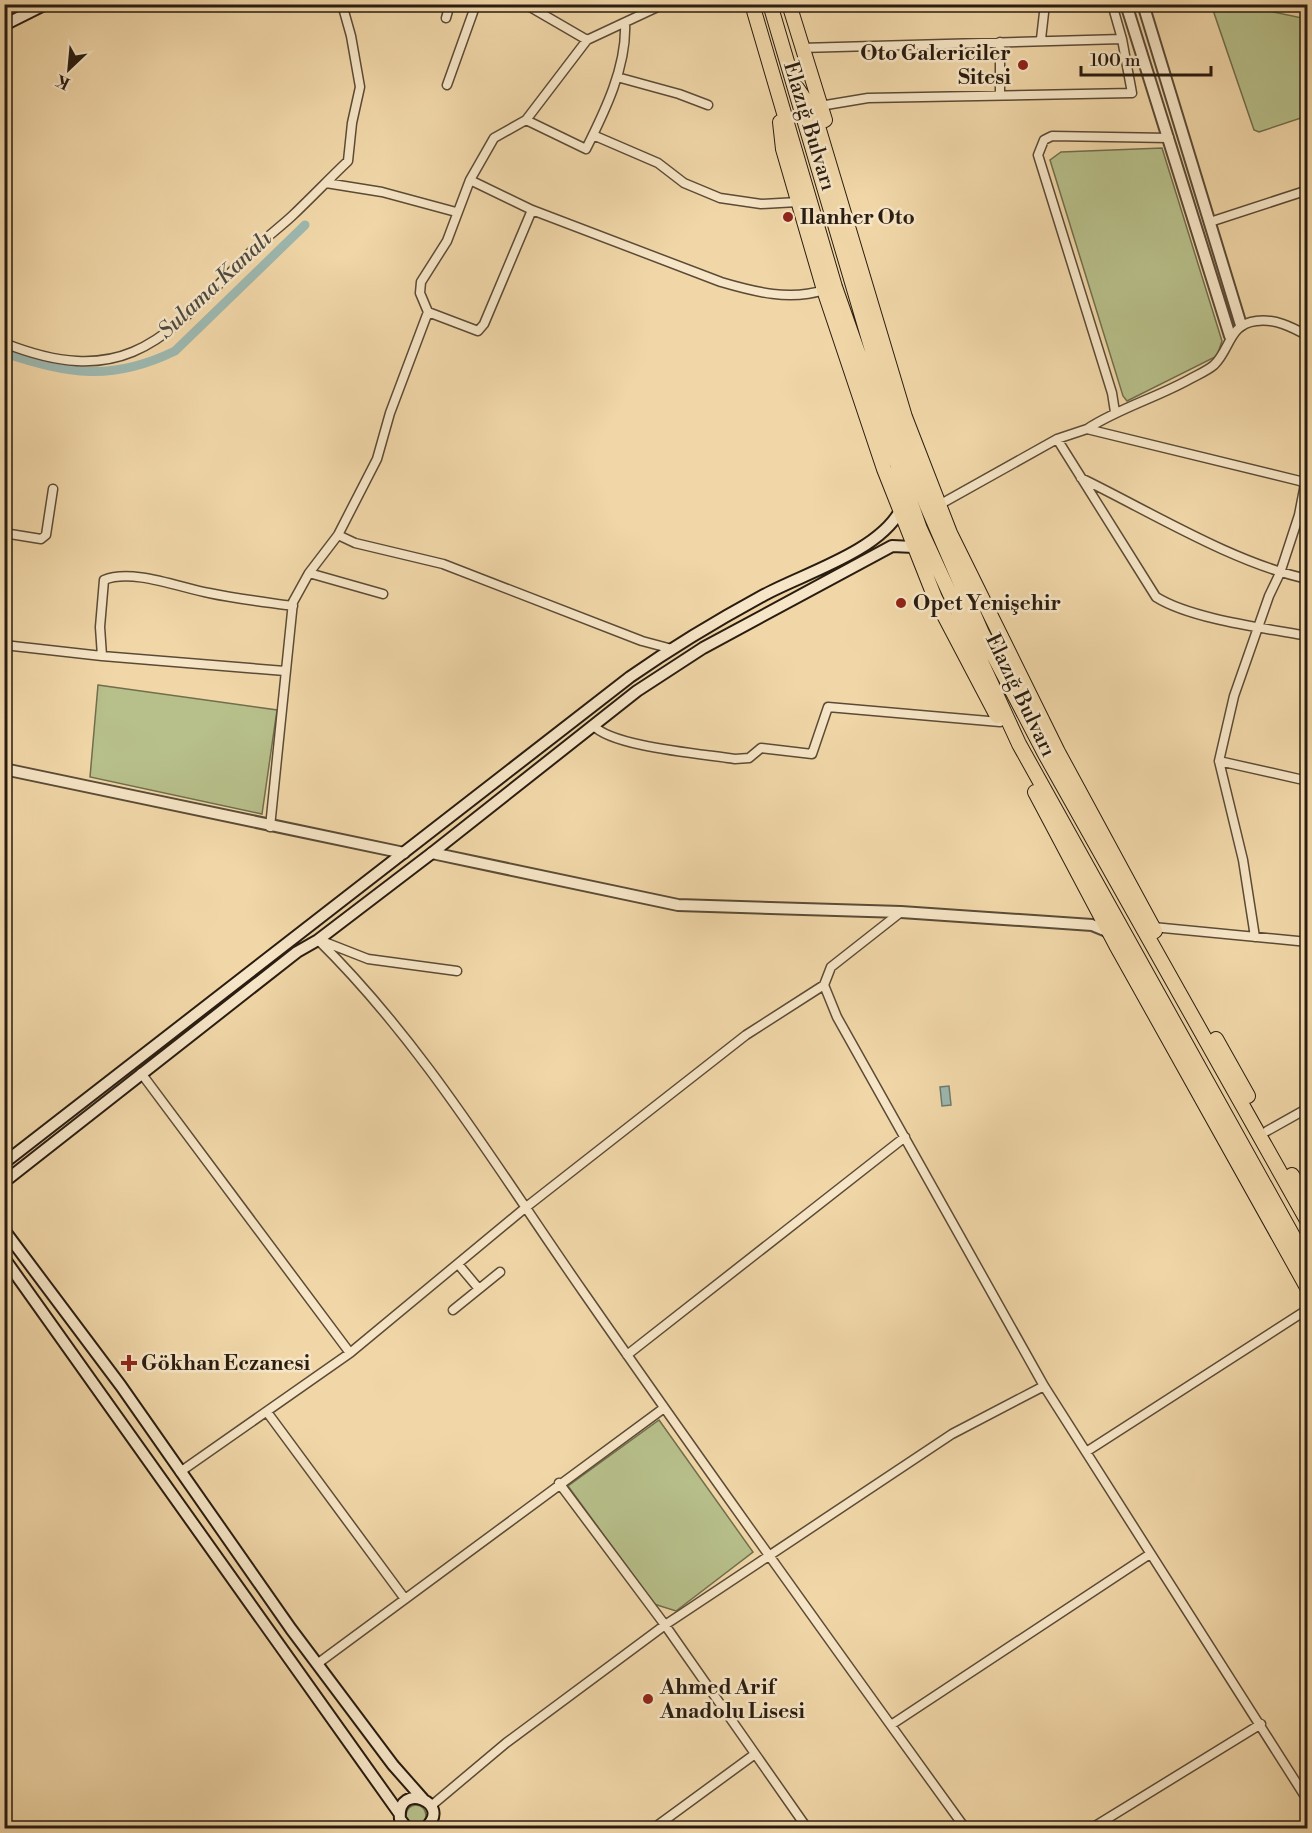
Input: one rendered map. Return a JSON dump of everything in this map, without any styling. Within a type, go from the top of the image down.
[{"type":"highway","name":"Elazığ Bulvarı","points":[[752,4],[835,287],[920,530],[1019,744],[1308,1263]]},
{"type":"highway","name":"Elazığ Bulvarı","points":[[770,4],[887,401],[927,506],[982,633],[1045,754],[1308,1222]]},
{"type":"highway","points":[[789,4],[828,130],[827,160]]},
{"type":"highway","points":[[790,76],[814,113],[905,417],[939,505],[971,576],[1053,742],[1152,927],[1308,1202]]},
{"type":"highway","points":[[776,87],[783,149],[824,290],[900,511],[935,598],[1109,932],[1308,1289]]},
{"type":"main road","points":[[4,25],[46,4]]},
{"type":"main road","points":[[1126,4],[1230,336]]},
{"type":"main road","points":[[1143,4],[1241,325]]},
{"type":"main road","points":[[4,1163],[630,677],[672,649],[764,595],[870,543],[892,525],[900,511]]},
{"type":"main road","points":[[4,1182],[297,952],[318,940],[432,853],[637,691],[703,648],[892,546],[914,547]]},
{"type":"main road","points":[[4,769],[270,827],[404,853]]},
{"type":"main road","points":[[432,853],[678,905],[901,912],[1092,925],[1109,932]]},
{"type":"main road","points":[[1092,925],[1099,912]]},
{"type":"main road","points":[[4,1230],[121,1386],[318,1664],[393,1765],[429,1808],[440,1828]]},
{"type":"main road","points":[[4,1258],[399,1813],[402,1823],[407,1828]]},
{"type":"main road","points":[[399,1813],[408,1800],[429,1808]]},
{"type":"main road","points":[[425,1828],[429,1808]]},
{"type":"street","points":[[4,343],[57,360],[78,363],[97,363],[140,350],[179,325],[252,250],[348,161],[352,123],[360,87],[351,36],[342,4]]},
{"type":"street","points":[[446,18],[450,4]]},
{"type":"street","points":[[447,85],[476,4]]},
{"type":"street","points":[[525,4],[587,40]]},
{"type":"street","points":[[270,827],[292,606],[309,573],[338,536],[378,459],[390,413],[428,312],[420,293],[421,282],[447,241],[456,212],[470,180],[494,138],[526,120],[587,40],[664,4]]},
{"type":"street","points":[[1041,39],[1045,4]]},
{"type":"street","points":[[820,106],[868,98],[1132,93],[1122,39],[1112,4]]},
{"type":"street","points":[[526,120],[582,150],[586,149],[617,78],[626,40],[625,22]]},
{"type":"street","points":[[801,48],[1041,39],[1122,39]]},
{"type":"street","points":[[1000,42],[1000,95]]},
{"type":"street","points":[[617,78],[679,94],[708,105]]},
{"type":"street","points":[[593,135],[658,163],[700,192],[737,202],[798,202]]},
{"type":"street","points":[[1115,412],[1112,393],[1038,155],[1044,140],[1052,135],[1169,138]]},
{"type":"street","points":[[470,180],[532,210],[721,282],[752,291],[784,296],[813,294],[824,290]]},
{"type":"street","points":[[326,183],[382,192],[456,212]]},
{"type":"street","points":[[1210,222],[1308,190]]},
{"type":"street","points":[[428,312],[478,332],[484,324],[532,210]]},
{"type":"street","points":[[939,505],[1057,439],[1086,429],[1115,412],[1179,385],[1213,366],[1224,352],[1230,336],[1241,325],[1256,321],[1276,322],[1308,336]]},
{"type":"street","points":[[1086,429],[1300,481],[1305,487],[1303,515],[1258,626],[1234,696],[1219,761],[1245,870],[1255,937]]},
{"type":"street","points":[[1057,439],[1156,597],[1191,612],[1308,636]]},
{"type":"street","points":[[1080,477],[1280,573],[1308,579]]},
{"type":"street","points":[[4,533],[34,540],[46,535],[53,489]]},
{"type":"street","points":[[338,536],[355,543],[442,564],[642,641],[672,649]]},
{"type":"street","points":[[309,573],[383,594]]},
{"type":"street","points":[[102,656],[100,627],[104,580],[111,577],[144,578],[208,593],[292,606]]},
{"type":"street","points":[[4,645],[102,656],[285,671]]},
{"type":"street","points":[[593,725],[606,735],[629,742],[735,759],[749,758],[761,748],[812,754],[828,707],[1000,722]]},
{"type":"street","points":[[1219,761],[1308,781]]},
{"type":"street","points":[[180,1472],[350,1353],[525,1208],[746,1035],[824,985],[831,967],[901,912]]},
{"type":"street","points":[[1152,927],[1308,942]]},
{"type":"street","points":[[318,940],[368,959],[457,971]]},
{"type":"street","points":[[318,940],[350,971],[447,1094],[768,1557],[965,1828]]},
{"type":"street","points":[[824,985],[837,1017],[1044,1386],[1308,1801]]},
{"type":"street","points":[[141,1073],[350,1353]]},
{"type":"street","points":[[1267,1131],[1308,1108]]},
{"type":"street","points":[[627,1355],[905,1137]]},
{"type":"street","points":[[458,1264],[479,1289]]},
{"type":"street","points":[[453,1310],[500,1272]]},
{"type":"street","points":[[1086,1452],[1308,1309]]},
{"type":"street","points":[[429,1808],[506,1743],[665,1625],[952,1434],[1044,1386]]},
{"type":"street","points":[[318,1664],[559,1483],[664,1408]]},
{"type":"street","points":[[267,1412],[405,1599]]},
{"type":"street","points":[[559,1483],[665,1625],[807,1828]]},
{"type":"street","points":[[891,1725],[1150,1554]]},
{"type":"street","points":[[1092,1828],[1261,1724]]},
{"type":"street","points":[[654,1828],[755,1754]]},
{"type":"green space","points":[[1219,5],[1241,5],[1307,19],[1307,116],[1259,132],[1254,130],[1214,13]]},
{"type":"green space","points":[[1162,148],[1222,341],[1217,356],[1127,401],[1123,396],[1050,160],[1061,152]]},
{"type":"green space","points":[[98,685],[277,710],[262,814],[90,777]]},
{"type":"green space","points":[[659,1420],[753,1552],[676,1611],[654,1604],[568,1486]]},
{"type":"green space","points":[[416,1805],[423,1808],[426,1815],[423,1822],[416,1825],[409,1822],[406,1815],[409,1808]]},
{"type":"water","points":[[949,1086],[951,1105],[942,1106],[940,1087]]},
{"type":"waterway","name":"Sulama Kanalı","points":[[4,353],[49,366],[90,372],[110,371],[152,361],[175,351],[305,225]]},
{"type":"place","name":"Oto Galericiler Sitesi","points":[[1023,65]]},
{"type":"place","name":"Ilanher Oto","points":[[788,217]]},
{"type":"place","name":"Opet Yenişehir","points":[[901,603]]},
{"type":"place","name":"Gökhan Eczanesi","points":[[129,1363]]},
{"type":"place","name":"Ahmed Arif Anadolu Lisesi","points":[[648,1699]]}]
